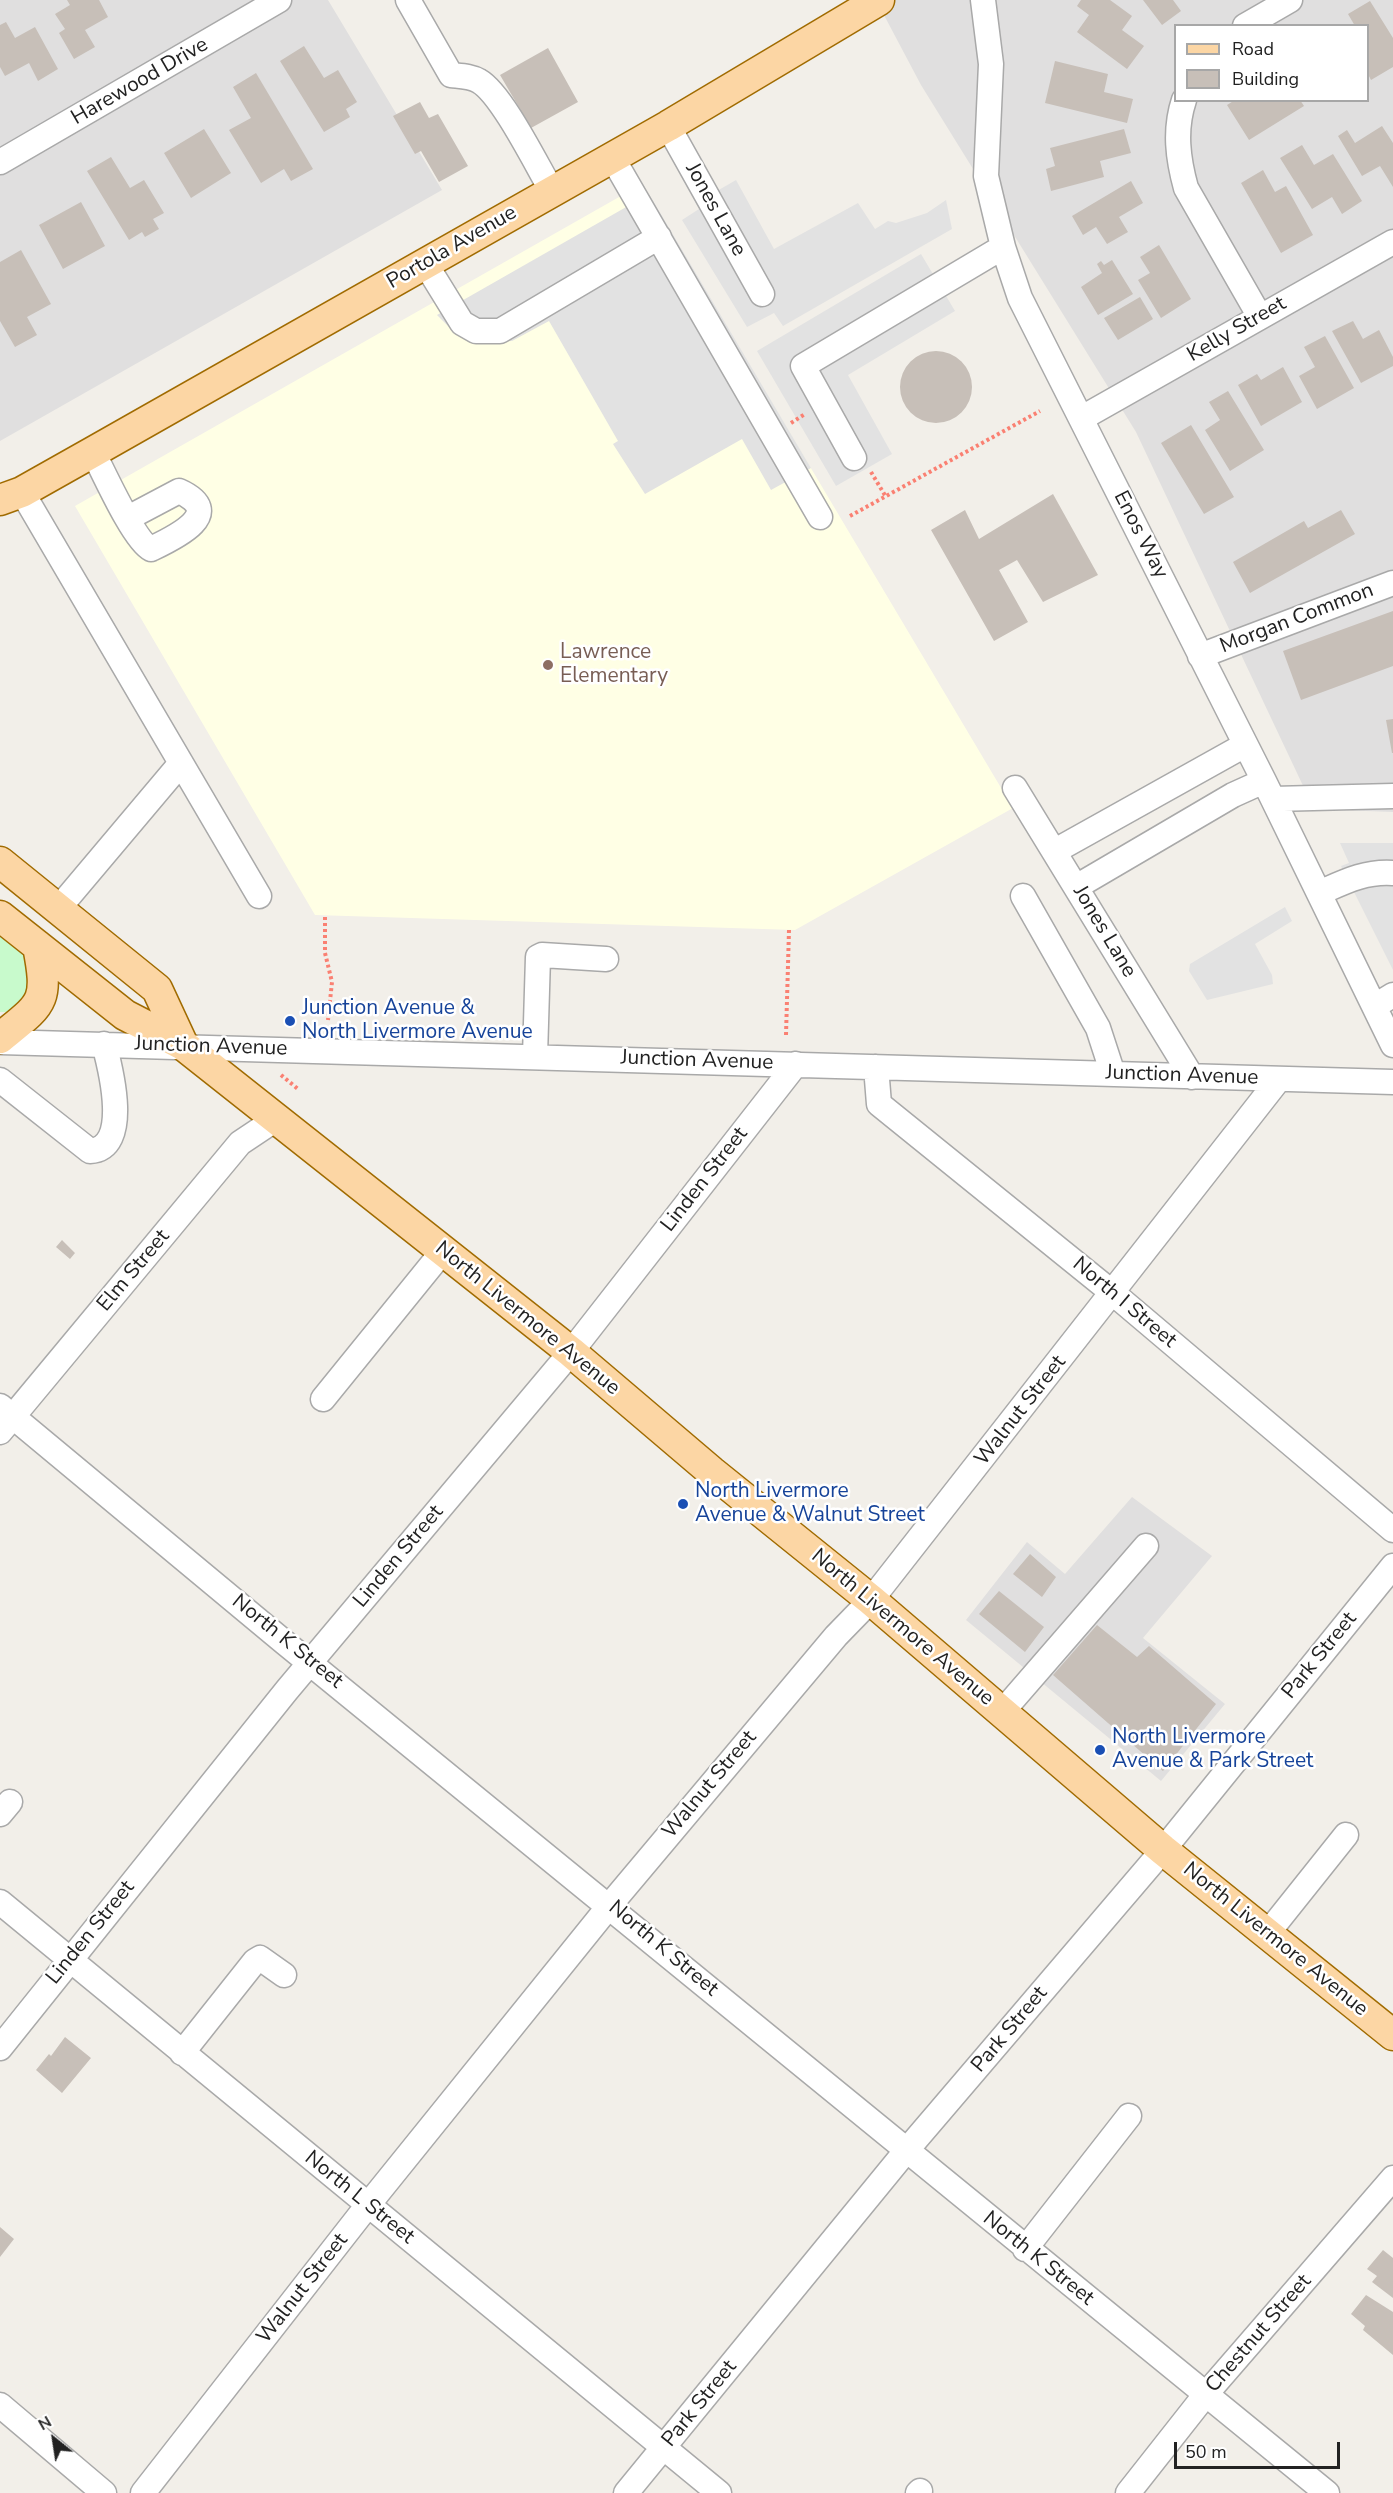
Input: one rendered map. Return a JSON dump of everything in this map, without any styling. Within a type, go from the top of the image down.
[{"type":"main road","name":"Portola Avenue","points":[[7,501],[668,126],[879,0]]},
{"type":"main road","name":"North Livermore Avenue","points":[[0,862],[157,989],[183,1045]]},
{"type":"main road","name":"North Livermore Avenue","points":[[0,916],[125,1015],[183,1045],[571,1352],[712,1472],[871,1600],[1163,1850],[1393,2035]]},
{"type":"main road","points":[[0,1040],[34,1010],[42,998],[45,982],[38,946]]},
{"type":"street","name":"Harewood Drive","points":[[1,159],[279,0]]},
{"type":"street","points":[[408,0],[451,75],[478,80],[487,87],[501,106],[552,191]]},
{"type":"street","name":"Enos Way","points":[[983,0],[991,64],[986,176],[1003,247],[1020,298],[1319,892],[1384,1001],[1393,1045]]},
{"type":"street","points":[[1248,24],[1290,0]]},
{"type":"street","points":[[1184,102],[1177,138],[1179,165],[1186,188],[1260,317]]},
{"type":"street","name":"Jones Lane","points":[[668,126],[762,294]]},
{"type":"street","points":[[612,157],[820,517]]},
{"type":"street","points":[[425,264],[462,323],[476,332],[500,331],[659,237]]},
{"type":"street","name":"Kelly Street","points":[[1082,418],[1393,242]]},
{"type":"street","points":[[854,458],[803,366],[1003,247]]},
{"type":"street","points":[[93,452],[128,518]]},
{"type":"street","points":[[7,501],[181,763],[259,896]]},
{"type":"street","name":"Morgan Common","points":[[1200,656],[1393,583]]},
{"type":"street","points":[[1055,851],[1245,745]]},
{"type":"street","points":[[58,909],[181,763]]},
{"type":"street","name":"Jones Lane","points":[[1015,788],[1192,1077]]},
{"type":"street","points":[[1076,887],[1233,795],[1268,790],[1393,796]]},
{"type":"street","points":[[1319,892],[1364,874],[1393,873]]},
{"type":"street","points":[[1023,896],[1098,1028],[1113,1074]]},
{"type":"street","points":[[535,1056],[538,957],[542,955],[606,959]]},
{"type":"street","name":"Junction Avenue","points":[[0,1040],[1393,1083]]},
{"type":"street","points":[[0,1080],[90,1151],[99,1150],[109,1143],[114,1133],[112,1075],[104,1044]]},
{"type":"street","name":"Linden Street","points":[[0,2048],[310,1662],[571,1352],[796,1064]]},
{"type":"street","name":"North I Street","points":[[876,1067],[879,1104],[1114,1294],[1393,1530]]},
{"type":"street","name":"Walnut Street","points":[[143,2493],[368,2205],[610,1905],[836,1636],[871,1600],[1114,1294],[1279,1079]]},
{"type":"street","name":"Elm Street","points":[[4,1418],[240,1143],[276,1119]]},
{"type":"street","points":[[323,1399],[443,1251]]},
{"type":"street","name":"North K Street","points":[[4,1418],[610,1905],[906,2151],[1327,2493]]},
{"type":"street","points":[[1002,1712],[1146,1546]]},
{"type":"street","name":"Park Street","points":[[626,2493],[906,2151],[1163,1850],[1393,1566]]},
{"type":"street","points":[[1267,1934],[1346,1835]]},
{"type":"street","name":"North L Street","points":[[0,1902],[719,2493]]},
{"type":"street","points":[[182,2053],[255,1961],[260,1958],[284,1975]]},
{"type":"street","points":[[1025,2248],[1129,2116]]},
{"type":"street","name":"Chestnut Street","points":[[1128,2493],[1206,2394],[1393,2178]]},
{"type":"street","points":[[0,2405],[104,2493]]},
{"type":"path","points":[[772,434],[824,404]]},
{"type":"path","points":[[850,516],[1040,411]]},
{"type":"path","points":[[854,458],[869,470],[886,497]]},
{"type":"path","points":[[325,916],[325,953],[332,982],[328,1020]]},
{"type":"path","points":[[786,1035],[789,930]]},
{"type":"path","points":[[281,1075],[298,1089]]},
{"type":"shaded area","points":[[0,0],[328,0],[442,190],[0,441]]},
{"type":"shaded area","points":[[876,0],[1393,0],[1393,812],[1314,809],[1136,432],[921,85]]},
{"type":"shaded area","points":[[701,163],[717,191],[736,180],[774,249],[858,203],[875,229],[888,221],[896,223],[927,213],[946,200],[952,229],[783,326],[774,313],[747,327],[682,220],[699,209],[680,175]]},
{"type":"shaded area","name":"Lawrence Elementary","points":[[642,184],[1013,808],[795,930],[315,915],[75,506]]},
{"type":"shaded area","points":[[649,194],[811,468],[771,490],[742,439],[645,494],[613,444],[618,441],[549,321],[512,341],[478,343],[454,332],[437,315]]},
{"type":"shaded area","points":[[921,254],[955,311],[848,375],[892,454],[836,486],[757,351]]},
{"type":"shaded area","points":[[1340,843],[1393,843],[1393,970],[1341,866],[1349,863]]},
{"type":"shaded area","points":[[1285,907],[1292,921],[1255,944],[1272,975],[1273,984],[1207,1000],[1189,971],[1190,964]]},
{"type":"shaded area","points":[[1132,1497],[1212,1556],[1143,1638],[1225,1704],[1161,1781],[966,1620],[1027,1542],[1065,1574]]},
{"type":"green space","points":[[0,936],[48,972],[42,1013],[0,1012]]},
{"type":"building","points":[[67,0],[99,0],[108,17],[85,30],[95,47],[74,59],[59,33],[65,29],[55,14],[70,5]]},
{"type":"building","points":[[1081,0],[1110,0],[1132,16],[1122,30],[1144,46],[1127,69],[1077,32],[1089,15],[1077,6]]},
{"type":"building","points":[[1143,0],[1173,0],[1181,11],[1162,25]]},
{"type":"building","points":[[1370,1],[1393,38],[1393,67],[1371,80],[1369,76],[1369,24],[1354,24],[1348,14]]},
{"type":"building","points":[[6,22],[15,38],[35,27],[58,69],[38,81],[29,63],[5,76],[0,67],[0,25]]},
{"type":"building","points":[[304,46],[324,78],[338,70],[357,102],[346,109],[350,117],[324,132],[280,61]]},
{"type":"building","points":[[548,48],[578,102],[531,128],[500,75]]},
{"type":"building","points":[[1055,61],[1108,74],[1104,92],[1133,99],[1127,123],[1045,103]]},
{"type":"building","points":[[256,73],[313,169],[291,181],[284,169],[261,183],[229,130],[251,118],[233,87]]},
{"type":"building","points":[[420,102],[429,118],[438,114],[468,166],[439,182],[421,151],[415,154],[393,116]]},
{"type":"building","points":[[1232,102],[1301,102],[1304,106],[1249,140],[1227,105]]},
{"type":"building","points":[[1382,126],[1393,143],[1393,187],[1380,166],[1362,176],[1338,136],[1347,130],[1355,143]]},
{"type":"building","points":[[204,129],[231,173],[191,198],[164,153]]},
{"type":"building","points":[[1124,129],[1131,153],[1100,161],[1104,177],[1051,191],[1046,169],[1055,166],[1050,148]]},
{"type":"building","points":[[1302,145],[1314,165],[1333,154],[1362,201],[1342,214],[1332,197],[1312,209],[1280,158]]},
{"type":"building","points":[[111,157],[130,188],[144,180],[164,213],[153,219],[159,229],[145,237],[142,232],[129,240],[87,171]]},
{"type":"building","points":[[1263,170],[1275,192],[1286,186],[1313,235],[1281,253],[1241,183]]},
{"type":"building","points":[[1131,181],[1143,203],[1119,217],[1128,232],[1107,244],[1096,227],[1083,235],[1072,216]]},
{"type":"building","points":[[81,202],[105,246],[63,269],[39,225]]},
{"type":"building","points":[[1159,245],[1191,299],[1161,318],[1138,280],[1150,273],[1140,257]]},
{"type":"building","points":[[21,250],[51,304],[27,317],[37,335],[15,347],[0,321],[0,262]]},
{"type":"building","points":[[1112,260],[1133,294],[1098,315],[1081,287],[1102,273],[1097,264],[1101,261],[1104,265]]},
{"type":"building","points":[[1140,297],[1153,319],[1118,340],[1104,318]]},
{"type":"building","points":[[1353,321],[1363,339],[1379,330],[1393,357],[1393,366],[1361,383],[1332,331]]},
{"type":"building","points":[[1325,336],[1354,388],[1317,409],[1299,376],[1315,367],[1304,347]]},
{"type":"building","points":[[943,351],[962,361],[970,373],[972,387],[970,401],[962,413],[950,421],[929,423],[910,413],[902,401],[900,380],[910,361],[922,353]]},
{"type":"building","points":[[1283,367],[1302,402],[1261,426],[1238,385],[1257,374],[1261,380]]},
{"type":"building","points":[[1228,391],[1264,450],[1230,471],[1205,430],[1220,420],[1209,402]]},
{"type":"building","points":[[1191,425],[1234,497],[1204,514],[1161,443]]},
{"type":"building","points":[[1053,494],[1098,575],[1043,602],[1017,560],[999,570],[1028,622],[994,641],[931,530],[965,510],[979,539]]},
{"type":"building","points":[[1341,510],[1355,534],[1250,593],[1233,562],[1304,521],[1308,528]]},
{"type":"building","points":[[1393,611],[1393,666],[1301,700],[1283,651]]},
{"type":"building","points":[[1393,719],[1393,753],[1392,753],[1386,720]]},
{"type":"building","points":[[62,1240],[75,1253],[70,1259],[56,1247]]},
{"type":"building","points":[[1030,1554],[1056,1577],[1042,1597],[1013,1574]]},
{"type":"building","points":[[999,1591],[1044,1627],[1025,1652],[979,1614]]},
{"type":"building","points":[[1097,1625],[1137,1657],[1149,1646],[1216,1704],[1163,1771],[1053,1675]]},
{"type":"building","points":[[65,2037],[91,2058],[62,2093],[36,2070],[49,2054],[51,2056]]},
{"type":"building","points":[[0,2227],[14,2239],[0,2257]]},
{"type":"building","points":[[1383,2250],[1393,2258],[1393,2298],[1372,2282],[1377,2276],[1367,2269]]},
{"type":"building","points":[[1366,2295],[1393,2312],[1393,2355],[1363,2330],[1365,2326],[1351,2314]]},
{"type":"place","name":"Lawrence Elementary","points":[[548,665]]},
{"type":"place","name":"Junction Avenue & North Livermore Avenue","points":[[290,1021]]},
{"type":"place","name":"North Livermore Avenue & Walnut Street","points":[[683,1504]]},
{"type":"place","name":"North Livermore Avenue & Park Street","points":[[1100,1750]]}]
